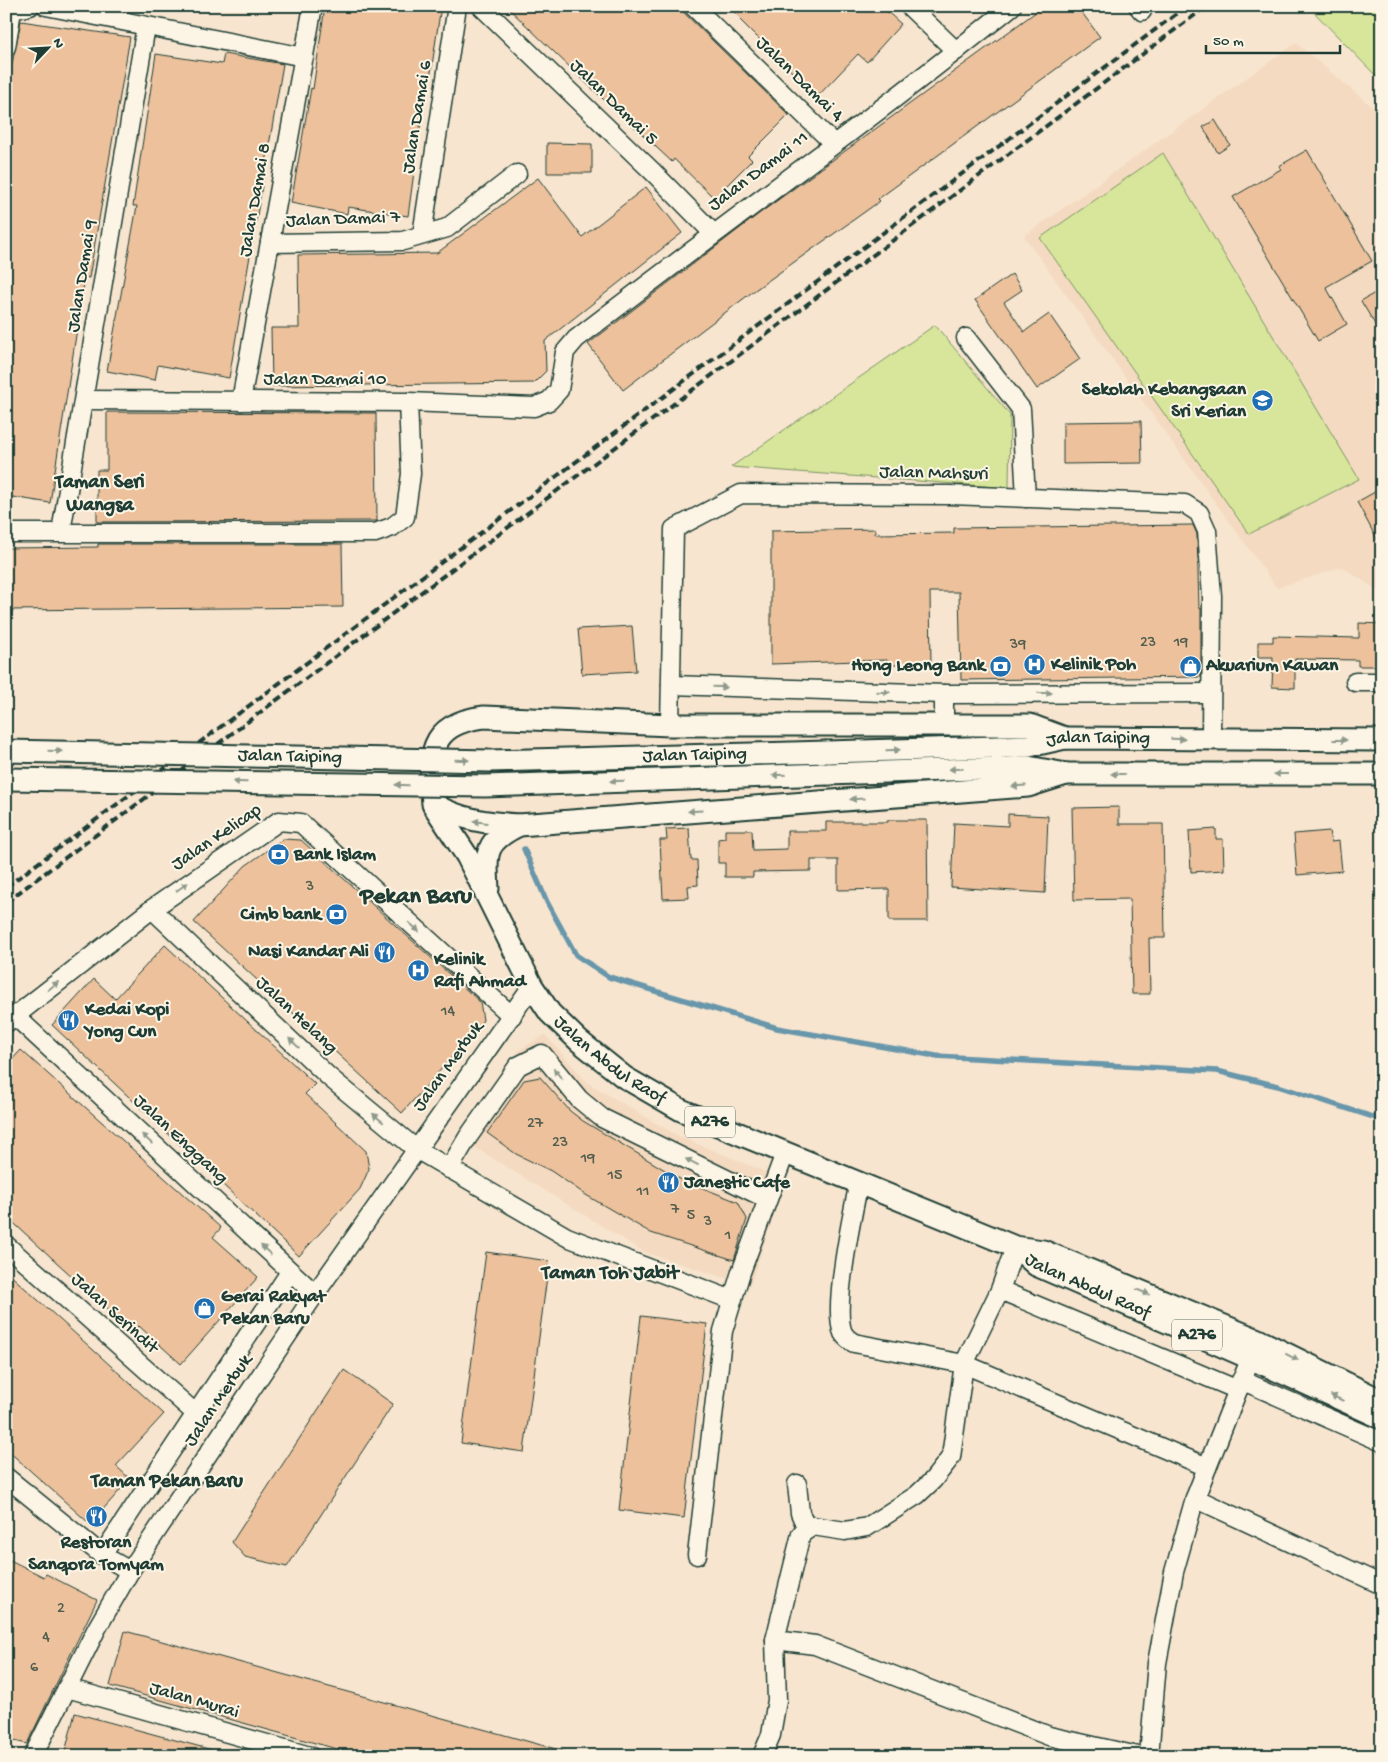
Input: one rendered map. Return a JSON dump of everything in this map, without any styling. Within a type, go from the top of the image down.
[{"type":"main road","points":[[1065,738],[1030,725],[670,724],[484,718],[463,720],[445,731],[433,749],[430,770],[432,804],[451,815],[471,821],[519,824],[1028,786],[1066,774]]},
{"type":"main road","name":"Jalan Taiping","points":[[6,751],[490,761],[1029,746],[1065,738],[1382,740]]},
{"type":"main road","name":"Jalan Taiping","points":[[6,778],[484,786],[1028,767],[1066,774],[1382,774]]},
{"type":"main road","name":"Jalan Abdul Raof","points":[[432,804],[468,856],[532,986],[550,1013],[579,1041],[624,1077],[681,1110],[1015,1247],[1036,1264],[1378,1397]]},
{"type":"main road","points":[[488,895],[487,867],[489,850],[498,835],[519,824]]},
{"type":"main road","name":"Jalan Abdul Raof","points":[[1254,1349],[1382,1418]]},
{"type":"street","points":[[6,47],[12,10],[30,6]]},
{"type":"street","points":[[46,6],[304,57]]},
{"type":"street","name":"Jalan Damai 8","points":[[241,401],[313,6]]},
{"type":"street","name":"Jalan Damai 6","points":[[422,235],[457,6]]},
{"type":"street","name":"Jalan Damai 5","points":[[481,6],[653,172],[713,233]]},
{"type":"street","name":"Jalan Damai 4","points":[[693,6],[833,143]]},
{"type":"street","points":[[909,6],[956,51]]},
{"type":"street","name":"Jalan Damai 11","points":[[559,390],[565,352],[576,339],[713,233],[956,51],[1012,6]]},
{"type":"street","name":"Jalan Damai 9","points":[[61,532],[146,26]]},
{"type":"street","name":"Jalan Damai 7","points":[[270,243],[403,241],[447,228],[517,174]]},
{"type":"street","points":[[966,338],[1021,409],[1026,498]]},
{"type":"street","name":"Jalan Damai 10","points":[[84,400],[408,402],[534,407],[548,402],[559,390]]},
{"type":"street","points":[[6,533],[375,533],[392,527],[405,517],[411,474],[408,402]]},
{"type":"street","name":"Jalan Mahsuri","points":[[671,685],[674,529],[741,494],[950,495],[1185,504],[1199,512],[1207,531],[1212,596],[1211,693]]},
{"type":"street","points":[[1355,682],[1382,682]]},
{"type":"street","points":[[670,724],[671,685],[944,694],[1211,693],[1212,739]]},
{"type":"street","points":[[944,694],[944,724]]},
{"type":"street","name":"Jalan Kelicap","points":[[11,1020],[152,908],[279,821],[301,823],[512,1016]]},
{"type":"street","name":"Jalan Helang","points":[[152,908],[329,1077],[416,1149],[567,1237],[732,1300]]},
{"type":"street","name":"Jalan Merbuk","points":[[33,1756],[97,1628],[130,1571],[315,1294],[532,986]]},
{"type":"street","name":"Jalan Enggang","points":[[11,1020],[315,1294]]},
{"type":"street","points":[[449,1169],[468,1137],[518,1066],[542,1054],[579,1099],[602,1118],[767,1199]]},
{"type":"street","points":[[697,1555],[723,1331],[767,1199],[785,1153]]},
{"type":"street","points":[[859,1182],[847,1240],[841,1302],[842,1331],[847,1339],[854,1343],[964,1364],[1207,1467]]},
{"type":"street","name":"Jalan Serindit","points":[[6,1245],[195,1413]]},
{"type":"street","points":[[762,1756],[771,1735],[777,1700],[775,1640],[801,1534],[814,1526],[845,1531],[867,1528],[917,1494],[933,1480],[951,1457],[956,1434],[964,1364],[1000,1290],[1015,1247]]},
{"type":"street","points":[[102,1555],[290,1272]]},
{"type":"street","points":[[1000,1290],[1382,1442]]},
{"type":"street","points":[[1149,1756],[1157,1663],[1174,1572],[1195,1498],[1254,1349]]},
{"type":"street","points":[[8,1482],[102,1555],[130,1571]]},
{"type":"street","points":[[796,1484],[800,1513],[807,1529]]},
{"type":"street","points":[[1195,1498],[1382,1585]]},
{"type":"street","points":[[775,1640],[815,1645],[1049,1736],[1126,1754]]},
{"type":"street","name":"Jalan Murai","points":[[67,1688],[310,1756]]},
{"type":"shaded area","name":"Sekolah Kebangsaan Sri Kerian","points":[[1296,43],[1382,115],[1382,590],[1379,591],[1342,567],[1277,588],[1024,236]]},
{"type":"shaded area","points":[[545,1035],[588,1083],[678,1136],[785,1180],[750,1286],[644,1252],[460,1138],[520,1049]]},
{"type":"green space","points":[[1308,6],[1382,6],[1382,82]]},
{"type":"green space","points":[[1163,153],[1359,479],[1249,534],[1040,238]]},
{"type":"green space","points":[[935,325],[1010,415],[1009,488],[731,467]]},
{"type":"building","points":[[325,6],[441,6],[428,92],[425,91],[408,216],[348,207],[347,214],[291,203],[311,88],[313,89]]},
{"type":"building","points":[[506,6],[677,6],[789,115],[748,156],[752,160],[714,198],[674,159],[672,162],[623,118]]},
{"type":"building","points":[[729,6],[881,6],[901,24],[867,62],[858,54],[817,97],[740,20]]},
{"type":"building","points":[[1044,6],[1077,6],[1100,37],[878,199],[880,201],[755,290],[623,390],[588,344],[760,213]]},
{"type":"building","points":[[21,21],[130,37],[89,278],[85,277],[50,503],[6,496],[6,92]]},
{"type":"building","points":[[156,54],[222,64],[224,54],[283,64],[229,378],[158,365],[155,380],[107,371],[137,206],[133,206]]},
{"type":"building","points":[[1215,120],[1230,145],[1218,153],[1203,127]]},
{"type":"building","points":[[547,143],[592,144],[592,173],[547,173]]},
{"type":"building","points":[[1307,150],[1372,261],[1326,287],[1347,324],[1318,341],[1233,197],[1281,169],[1279,166]]},
{"type":"building","points":[[538,178],[582,237],[646,187],[682,233],[545,341],[546,371],[534,383],[272,386],[271,328],[299,328],[298,255],[437,253]]},
{"type":"building","points":[[1012,274],[1022,290],[1004,302],[1024,332],[1049,314],[1080,359],[1037,389],[975,300]]},
{"type":"building","points":[[1382,289],[1382,336],[1361,301]]},
{"type":"building","points":[[107,412],[376,413],[377,521],[97,522],[97,470],[107,470]]},
{"type":"building","points":[[1141,421],[1142,463],[1063,464],[1063,422]]},
{"type":"building","points":[[1382,488],[1382,549],[1357,502]]},
{"type":"building","points":[[1193,525],[1197,534],[1199,608],[1201,608],[1201,677],[961,680],[959,592],[930,592],[931,665],[887,665],[887,660],[771,664],[771,531],[875,529],[875,534],[954,533],[954,528]]},
{"type":"building","points":[[98,544],[342,544],[343,607],[6,610],[6,548],[98,547]]},
{"type":"building","points":[[1359,623],[1382,624],[1382,666],[1358,666],[1358,660],[1295,659],[1295,688],[1272,687],[1273,657],[1258,657],[1258,642],[1273,642],[1273,636],[1359,638]]},
{"type":"building","points":[[632,626],[636,671],[582,674],[578,629]]},
{"type":"building","points":[[1119,807],[1119,824],[1163,824],[1165,938],[1149,938],[1150,994],[1132,994],[1130,899],[1074,900],[1072,808]]},
{"type":"building","points":[[1008,814],[1048,816],[1045,893],[951,887],[954,823],[1008,826]]},
{"type":"building","points":[[888,820],[927,820],[928,921],[889,921],[889,889],[838,890],[838,860],[811,860],[811,871],[753,872],[753,877],[725,877],[725,863],[718,863],[718,839],[725,838],[725,830],[752,830],[753,850],[787,849],[787,831],[826,831],[826,822],[888,822]]},
{"type":"building","points":[[689,828],[691,860],[697,860],[698,885],[688,886],[689,898],[663,899],[660,840],[667,840],[666,829]]},
{"type":"building","points":[[1216,829],[1216,839],[1223,839],[1224,870],[1191,872],[1189,831]]},
{"type":"building","points":[[1329,831],[1331,842],[1339,841],[1342,871],[1297,875],[1294,834]]},
{"type":"building","points":[[283,839],[301,840],[480,1002],[483,1020],[457,1058],[454,1055],[402,1113],[194,922],[245,866]]},
{"type":"building","points":[[165,945],[315,1084],[305,1094],[366,1151],[369,1169],[360,1189],[299,1256],[52,1025],[94,979],[115,999]]},
{"type":"building","points":[[21,1050],[221,1228],[213,1237],[258,1277],[181,1364],[139,1326],[133,1332],[6,1216],[6,1066]]},
{"type":"building","points":[[540,1077],[570,1111],[583,1121],[680,1179],[738,1202],[747,1219],[734,1260],[651,1233],[586,1195],[551,1171],[516,1154],[487,1133],[524,1080]]},
{"type":"building","points":[[486,1252],[549,1261],[524,1452],[461,1443]]},
{"type":"building","points":[[6,1271],[164,1414],[116,1466],[130,1479],[90,1524],[6,1449]]},
{"type":"building","points":[[641,1316],[707,1324],[684,1518],[619,1510]]},
{"type":"building","points":[[344,1370],[393,1404],[287,1567],[245,1557],[232,1542]]},
{"type":"building","points":[[6,1558],[44,1577],[46,1574],[97,1600],[27,1744],[6,1739]]},
{"type":"building","points":[[125,1631],[563,1751],[563,1756],[362,1756],[110,1686]]},
{"type":"building","points":[[75,1713],[216,1751],[215,1756],[64,1756]]},
{"type":"waterway","points":[[524,849],[547,902],[576,955],[609,977],[777,1028],[936,1056],[1217,1071],[1278,1086],[1382,1120]]},
{"type":"railway","points":[[6,887],[1187,6]]},
{"type":"railway","points":[[6,902],[1207,6]]},
{"type":"place","name":"Sekolah Kebangsaan Sri Kerian","points":[[1262,401]]},
{"type":"place","name":"Kelinik Poh","points":[[1035,665]]},
{"type":"place","name":"Hong Leong Bank","points":[[1001,666]]},
{"type":"place","name":"Akuarium Kawan","points":[[1190,666]]},
{"type":"place","name":"Bank Islam","points":[[278,855]]},
{"type":"place","name":"Cimb bank","points":[[337,915]]},
{"type":"place","name":"Nasi Kandar Ali","points":[[385,952]]},
{"type":"place","name":"Kelinik Rafi Ahmad","points":[[418,971]]},
{"type":"place","name":"Kedai Kopi Yong Cun","points":[[69,1021]]},
{"type":"place","name":"Janestic Cafe","points":[[668,1183]]},
{"type":"place","name":"Gerai Rakyat Pekan Baru","points":[[205,1308]]},
{"type":"place","name":"Restoran Sanqora Tomyam","points":[[96,1517]]},
{"type":"district","name":"Taman Seri Wangsa","points":[[100,494]]},
{"type":"district","name":"Pekan Baru","points":[[416,897]]},
{"type":"district","name":"Taman Toh Jabit","points":[[610,1274]]},
{"type":"district","name":"Taman Pekan Baru","points":[[167,1482]]}]
